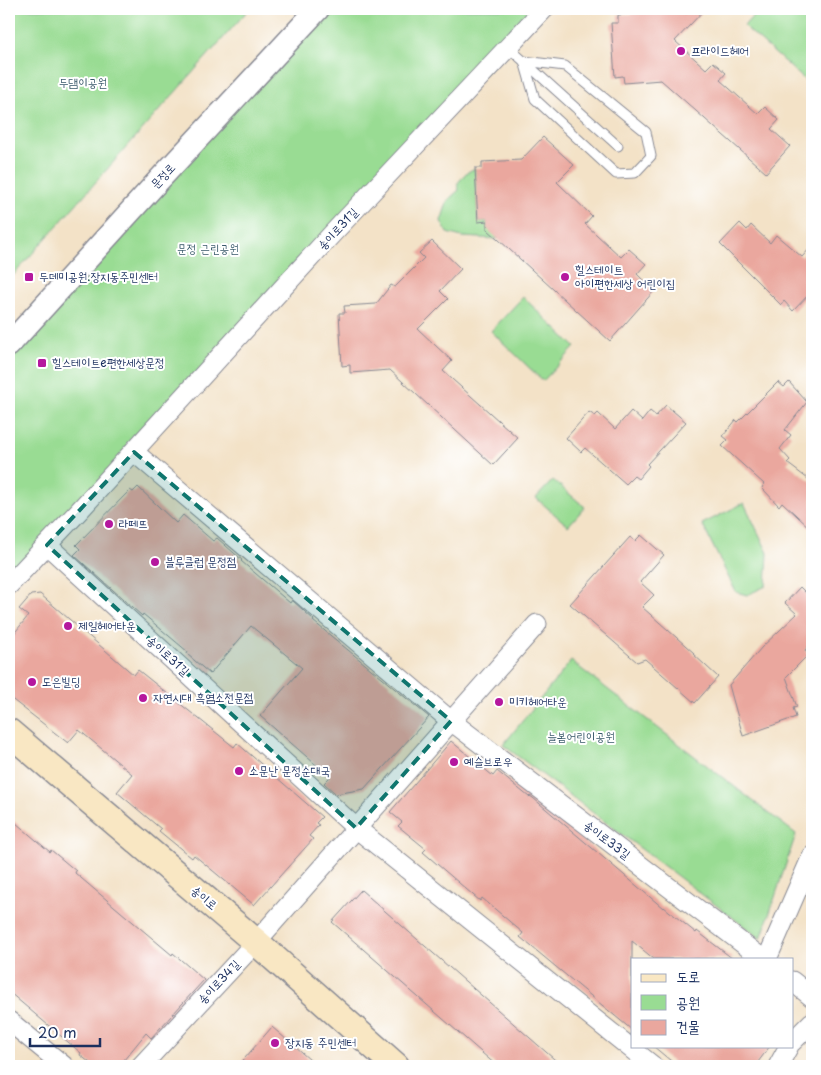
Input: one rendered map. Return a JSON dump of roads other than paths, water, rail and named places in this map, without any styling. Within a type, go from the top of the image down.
[{"type":"main road","name":"송이로","points":[[9,732],[256,942],[396,1066]]},
{"type":"street","name":"문정로","points":[[9,345],[158,180],[318,9]]},
{"type":"street","name":"송이로31길","points":[[9,586],[321,247],[544,9]]},
{"type":"street","points":[[134,452],[451,721]]},
{"type":"street","name":"송이로31길","points":[[47,545],[356,828]]},
{"type":"street","points":[[256,942],[536,624]]},
{"type":"street","name":"송이로33길","points":[[451,721],[762,958]]},
{"type":"street","points":[[356,828],[653,1066]]},
{"type":"street","points":[[767,958],[812,856]]},
{"type":"street","name":"송이로34길","points":[[141,1066],[256,942]]},
{"type":"street","points":[[794,982],[812,996]]},
{"type":"street","points":[[9,1020],[64,1066]]},
{"type":"street","points":[[794,1040],[812,1022]]},
{"type":"street","points":[[778,1066],[788,1048]]},
{"type":"lane","points":[[508,47],[618,146]]},
{"type":"lane","points":[[524,61],[565,66],[646,132],[651,156],[635,173],[616,174],[535,99],[524,61]]},
{"type":"place","name":"프라이드헤어","points":[[681,51]]},
{"type":"place","name":"두데미공원.장지동주민센터","points":[[29,277]]},
{"type":"place","name":"힐스테이트 아이편한세상 어린이집","points":[[565,277]]},
{"type":"place","name":"힐스테이트e편한세상문정","points":[[42,363]]},
{"type":"place","name":"라떼뜨","points":[[109,524]]},
{"type":"place","name":"블루클럽 문정점","points":[[155,562]]},
{"type":"place","name":"제일헤어타운","points":[[68,626]]},
{"type":"place","name":"도은빌딩","points":[[32,682]]},
{"type":"place","name":"자연시대 흑염소전문점","points":[[143,698]]},
{"type":"place","name":"미키헤어타운","points":[[499,702]]},
{"type":"place","name":"예슬브로우","points":[[454,762]]},
{"type":"place","name":"소문난 문정순대국","points":[[239,771]]},
{"type":"place","name":"장지동 주민센터","points":[[275,1043]]},
{"type":"park label","name":"두댐이공원","points":[[83,83]]},
{"type":"park label","name":"문정 근린공원","points":[[208,249]]},
{"type":"park label","name":"늘봄어린이공원","points":[[581,737]]}]
